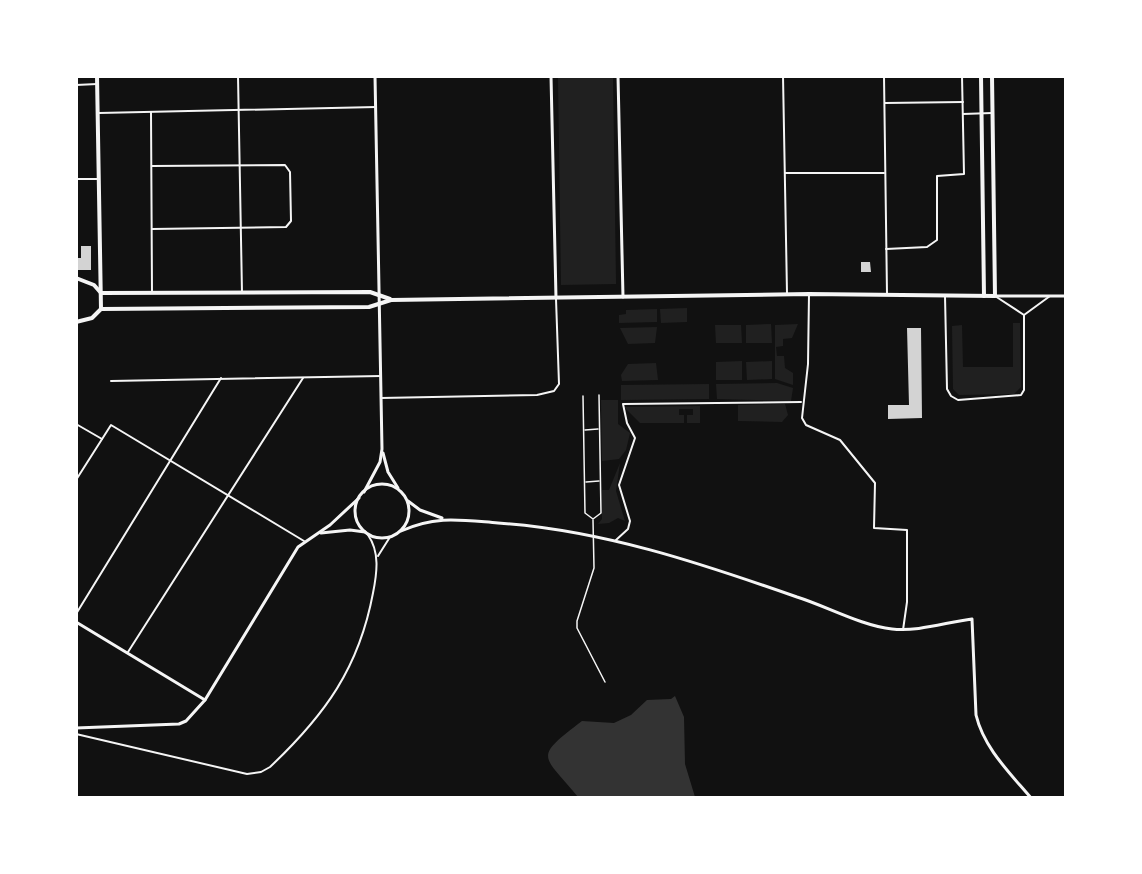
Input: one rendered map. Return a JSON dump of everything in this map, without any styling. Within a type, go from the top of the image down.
[{"type":"main road","points":[[97,76],[101,309]]},
{"type":"main road","points":[[981,76],[984,296]]},
{"type":"main road","points":[[76,322],[92,318],[101,309],[369,307],[391,300],[787,294],[995,296],[992,76]]},
{"type":"main road","points":[[76,278],[94,285],[101,293],[370,292],[391,300]]},
{"type":"street","points":[[238,76],[242,293]]},
{"type":"street","points":[[76,728],[179,724],[186,721],[205,700],[304,541],[319,533],[359,498],[380,462],[382,449],[381,296],[375,76]]},
{"type":"street","points":[[381,398],[537,395],[554,391],[559,384],[551,76]]},
{"type":"street","points":[[618,76],[623,297]]},
{"type":"street","points":[[783,76],[787,294]]},
{"type":"street","points":[[884,76],[887,294]]},
{"type":"street","points":[[886,249],[927,247],[938,240],[937,176],[964,174],[962,76]]},
{"type":"street","points":[[76,85],[97,84]]},
{"type":"street","points":[[884,103],[963,102]]},
{"type":"street","points":[[99,113],[376,107]]},
{"type":"street","points":[[151,112],[152,293]]},
{"type":"street","points":[[963,114],[992,113]]},
{"type":"street","points":[[152,166],[285,165],[290,172],[291,221],[286,227],[152,228]]},
{"type":"street","points":[[785,173],[885,173]]},
{"type":"street","points":[[76,179],[99,179]]},
{"type":"street","points":[[809,294],[808,364],[802,418],[806,425],[840,440],[875,483],[874,528],[907,530],[907,602],[903,630]]},
{"type":"street","points":[[945,296],[947,389],[951,396],[958,400],[1016,398],[1021,395],[1024,390],[1024,315]]},
{"type":"street","points":[[995,296],[1065,296]]},
{"type":"street","points":[[995,296],[1024,315]]},
{"type":"street","points":[[1024,315],[1050,296]]},
{"type":"street","points":[[111,381],[381,376]]},
{"type":"street","points":[[76,614],[221,378]]},
{"type":"street","points":[[128,652],[303,378]]},
{"type":"street","points":[[593,520],[601,513],[599,395]]},
{"type":"street","points":[[583,396],[585,513],[593,520],[594,568],[577,621],[577,628],[605,682]]},
{"type":"street","points":[[616,540],[628,529],[630,521],[619,485],[634,438],[627,423],[623,404],[802,402]]},
{"type":"street","points":[[76,424],[102,439]]},
{"type":"street","points":[[76,480],[111,426],[304,541]]},
{"type":"street","points":[[584,430],[599,429]]},
{"type":"street","points":[[382,449],[388,472],[406,499],[420,510],[447,519]]},
{"type":"street","points":[[585,482],[600,481]]},
{"type":"street","points":[[364,492],[380,484],[400,491]]},
{"type":"street","points":[[359,498],[356,517],[367,534],[377,558]]},
{"type":"street","points":[[401,531],[409,516],[406,499]]},
{"type":"street","points":[[319,533],[350,530],[378,538],[390,537],[419,522],[447,519],[558,528],[616,540],[770,587],[880,627],[903,630],[972,619],[976,715],[979,729],[986,743],[1031,798]]},
{"type":"street","points":[[76,734],[247,774],[261,772],[283,754],[316,719],[354,661],[369,615],[377,558],[390,537]]},
{"type":"street","points":[[76,622],[205,700]]},
{"type":"shaded area","points":[[558,77],[613,77],[616,284],[561,285]]},
{"type":"shaded area","points":[[687,308],[687,322],[661,323],[660,309]]},
{"type":"shaded area","points":[[657,309],[657,322],[619,323],[619,315],[626,314],[626,310]]},
{"type":"shaded area","points":[[1013,323],[1020,323],[1021,387],[1014,394],[959,395],[953,389],[952,326],[962,325],[963,367],[1013,367]]},
{"type":"shaded area","points":[[771,324],[772,343],[746,343],[746,325]]},
{"type":"shaded area","points":[[798,324],[792,338],[783,339],[783,346],[776,347],[777,356],[784,356],[785,368],[793,373],[793,385],[775,379],[775,325]]},
{"type":"shaded area","points":[[715,325],[741,325],[742,343],[716,343]]},
{"type":"shaded area","points":[[657,327],[655,343],[628,344],[620,328]]},
{"type":"shaded area","points":[[742,361],[742,380],[716,380],[716,362]]},
{"type":"shaded area","points":[[772,361],[772,379],[747,380],[746,362]]},
{"type":"shaded area","points":[[656,363],[658,380],[622,381],[621,375],[628,364]]},
{"type":"shaded area","points":[[777,383],[793,388],[791,401],[717,399],[716,384]]},
{"type":"shaded area","points":[[709,384],[709,399],[621,400],[621,385]]},
{"type":"shaded area","points":[[601,400],[618,400],[618,424],[630,433],[626,450],[619,459],[602,461]]},
{"type":"shaded area","points":[[785,404],[788,415],[782,422],[738,421],[738,405]]},
{"type":"shaded area","points":[[700,406],[700,423],[687,423],[687,415],[693,415],[693,409],[679,409],[679,415],[684,415],[684,423],[640,423],[624,407]]},
{"type":"shaded area","points":[[620,463],[616,491],[625,521],[618,518],[609,523],[598,524],[602,519],[602,490],[609,490]]},
{"type":"shaded area","points":[[675,696],[684,717],[685,764],[695,797],[578,797],[551,764],[548,757],[555,743],[582,721],[614,723],[631,715],[647,700],[671,699]]},
{"type":"building","points":[[81,246],[91,246],[91,270],[76,270],[76,258],[81,258]]},
{"type":"building","points":[[861,262],[870,262],[871,272],[861,272]]},
{"type":"building","points":[[907,328],[921,328],[922,418],[888,419],[888,405],[909,405]]}]
